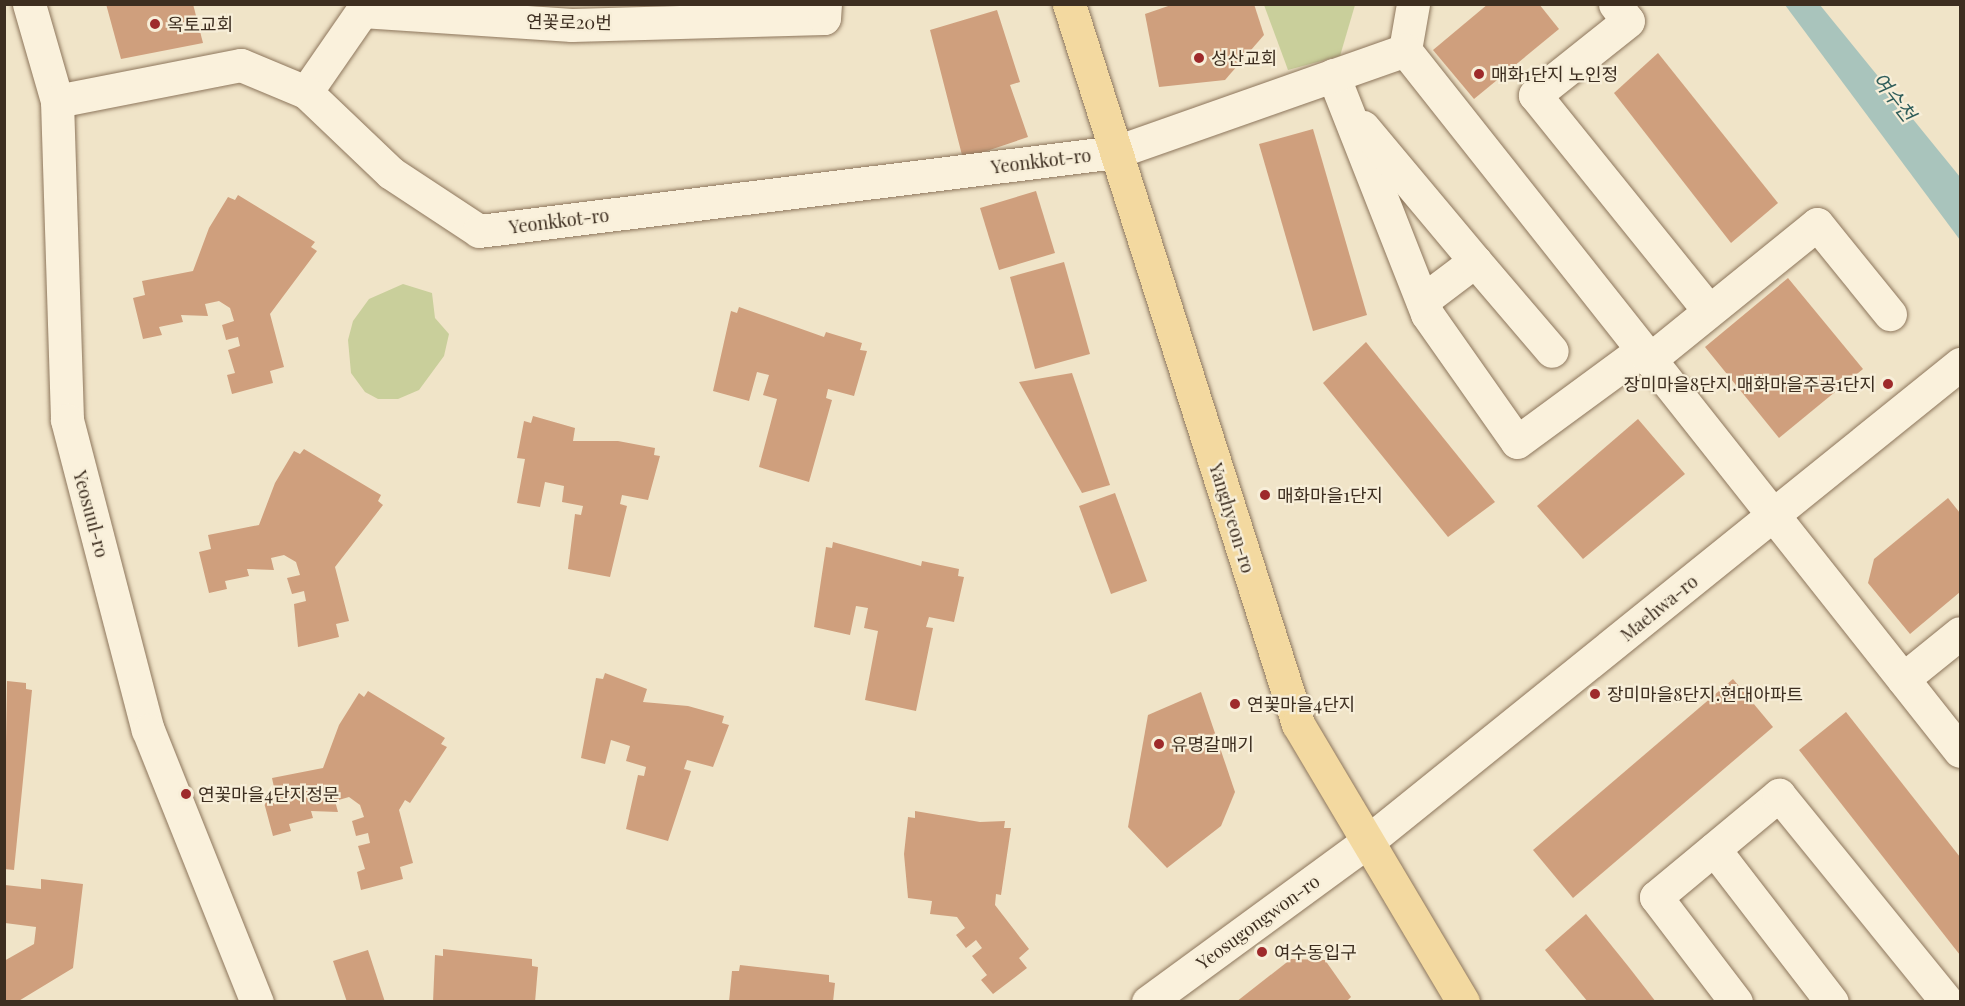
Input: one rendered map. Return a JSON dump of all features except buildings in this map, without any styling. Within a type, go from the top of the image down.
[{"type":"main road","name":"Yanghyeon-ro","points":[[1069,4],[1284,685],[1316,761],[1463,1002]]},
{"type":"street","name":"Yeosuul-ro","points":[[29,4],[57,101],[67,420],[148,730],[257,1002]]},
{"type":"street","name":"연꽃로20번","points":[[306,92],[357,8],[572,25],[824,18],[825,4]]},
{"type":"street","name":"Yeonkkot-ro","points":[[57,101],[241,65],[306,92],[391,173],[479,231],[1116,152],[1339,90],[1409,26],[1439,4]]},
{"type":"street","points":[[1614,4],[1628,21],[1535,95],[1709,311]]},
{"type":"street","points":[[1409,26],[1645,356],[1771,518],[1960,750]]},
{"type":"street","points":[[1339,90],[1422,301],[1517,442],[1709,311],[1817,224],[1890,314]]},
{"type":"street","points":[[1339,90],[1475,261],[1552,351]]},
{"type":"street","points":[[1422,301],[1475,261]]},
{"type":"street","name":"Maehwa-ro","points":[[1367,842],[1955,369]]},
{"type":"street","points":[[1903,679],[1960,633]]},
{"type":"street","points":[[1736,1002],[1656,897],[1779,795],[1947,1002]]},
{"type":"street","name":"Yeosugongwon-ro","points":[[1148,1002],[1367,842]]},
{"type":"street","points":[[1714,849],[1832,1002]]},
{"type":"green space","points":[[1264,5],[1355,5],[1340,56],[1288,70]]},
{"type":"green space","points":[[403,284],[432,293],[435,318],[449,334],[444,356],[419,390],[398,399],[378,399],[365,392],[351,373],[348,340],[353,321],[369,299]]},
{"type":"water","points":[[1785,5],[1820,5],[1960,177],[1960,240]]},
{"type":"place","name":"옥토교회","points":[[155,24]]},
{"type":"place","name":"성산교회","points":[[1199,58]]},
{"type":"place","name":"매화1단지 노인정","points":[[1479,74]]},
{"type":"place","name":"장미마을8단지.매화마을주공1단지","points":[[1888,384]]},
{"type":"place","name":"매화마을1단지","points":[[1265,495]]},
{"type":"place","name":"장미마을8단지.현대아파트","points":[[1595,694]]},
{"type":"place","name":"연꽃마을4단지","points":[[1235,704]]},
{"type":"place","name":"유명갈매기","points":[[1159,744]]},
{"type":"place","name":"연꽃마을4단지정문","points":[[186,794]]},
{"type":"place","name":"여수동입구","points":[[1262,952]]},
{"type":"water label","name":"여수천","points":[[1895,96]]}]
